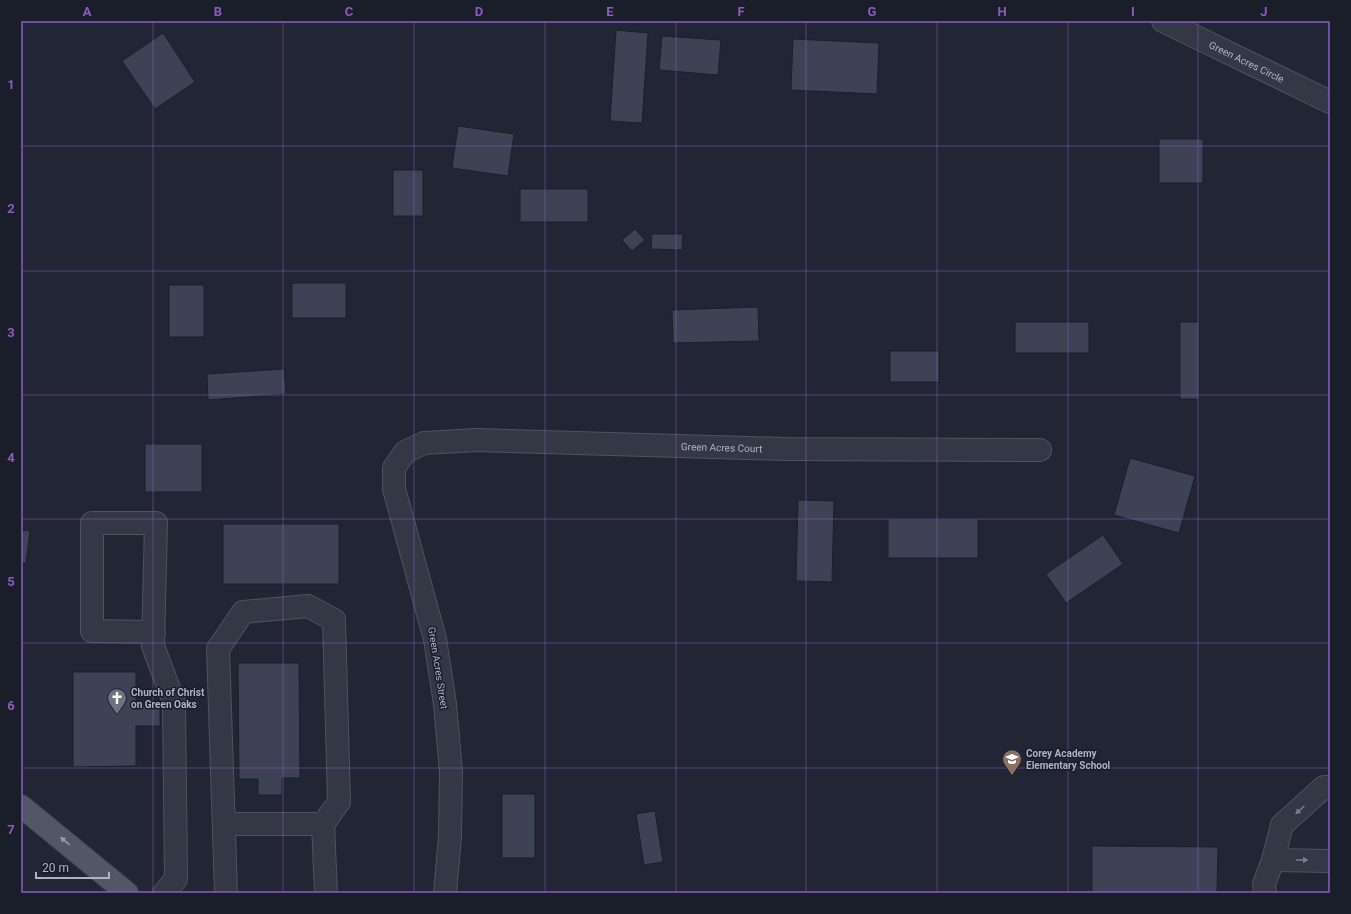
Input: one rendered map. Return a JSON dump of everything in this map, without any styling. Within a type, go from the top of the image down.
[{"type":"main road","points":[[21,806],[127,893]]},
{"type":"street","name":"Green Acres Circle","points":[[1163,21],[1330,102]]},
{"type":"street","name":"Green Acres Court","points":[[405,452],[424,444],[476,440],[785,449],[1040,450]]},
{"type":"street","name":"Green Acres Street","points":[[405,452],[394,468],[394,489],[435,639],[445,704],[451,772],[450,836],[445,893]]},
{"type":"street","points":[[154,632],[92,631],[92,524],[156,524],[154,632],[153,646],[174,702],[176,879],[164,893]]},
{"type":"street","points":[[226,893],[218,648],[243,612],[308,606],[334,620],[339,802],[323,824],[326,893]]},
{"type":"street","points":[[1265,893],[1264,884],[1273,860],[1282,825],[1324,787],[1330,787]]},
{"type":"street","points":[[224,824],[323,824]]},
{"type":"street","points":[[1273,860],[1330,860]]},
{"type":"building","points":[[616,30],[648,33],[642,123],[610,121]]},
{"type":"building","points":[[163,33],[195,82],[155,109],[122,61]]},
{"type":"building","points":[[662,36],[721,40],[718,75],[659,70]]},
{"type":"building","points":[[793,39],[879,43],[877,94],[791,90]]},
{"type":"building","points":[[458,126],[514,134],[508,176],[452,168]]},
{"type":"building","points":[[1159,139],[1203,139],[1203,183],[1159,183]]},
{"type":"building","points":[[393,170],[423,170],[423,216],[393,216]]},
{"type":"building","points":[[520,189],[588,189],[588,222],[520,222]]},
{"type":"building","points":[[635,229],[645,240],[632,251],[622,240]]},
{"type":"building","points":[[652,234],[683,234],[682,250],[651,249]]},
{"type":"building","points":[[292,283],[346,283],[346,318],[292,318]]},
{"type":"building","points":[[169,285],[204,285],[204,337],[169,337]]},
{"type":"building","points":[[758,307],[759,341],[673,343],[672,310]]},
{"type":"building","points":[[1015,322],[1089,322],[1089,353],[1015,353]]},
{"type":"building","points":[[1180,322],[1199,322],[1199,399],[1180,399]]},
{"type":"building","points":[[890,351],[939,351],[939,382],[890,382]]},
{"type":"building","points":[[284,369],[286,394],[208,400],[207,374]]},
{"type":"building","points":[[145,444],[202,444],[202,492],[145,492]]},
{"type":"building","points":[[1130,458],[1195,476],[1179,533],[1114,515]]},
{"type":"building","points":[[798,500],[834,501],[832,582],[796,581]]},
{"type":"building","points":[[888,519],[978,519],[978,558],[888,558]]},
{"type":"building","points":[[223,524],[339,524],[339,584],[223,584]]},
{"type":"building","points":[[21,530],[30,531],[26,563],[21,563]]},
{"type":"building","points":[[1103,535],[1123,564],[1066,603],[1046,574]]},
{"type":"building","points":[[238,663],[299,663],[300,778],[282,778],[282,795],[258,795],[258,779],[239,779]]},
{"type":"building","name":"Church of Christ on Green Oaks","points":[[73,672],[136,672],[136,704],[160,704],[160,726],[136,726],[136,766],[73,767]]},
{"type":"building","points":[[502,794],[535,794],[535,858],[502,858]]},
{"type":"building","points":[[655,811],[663,862],[644,865],[636,814]]},
{"type":"building","points":[[1092,846],[1218,847],[1217,893],[1092,893]]},
{"type":"place","name":"Church of Christ on Green Oaks","points":[[117,715]]},
{"type":"place","name":"Corey Academy Elementary School","points":[[1012,776]]}]
